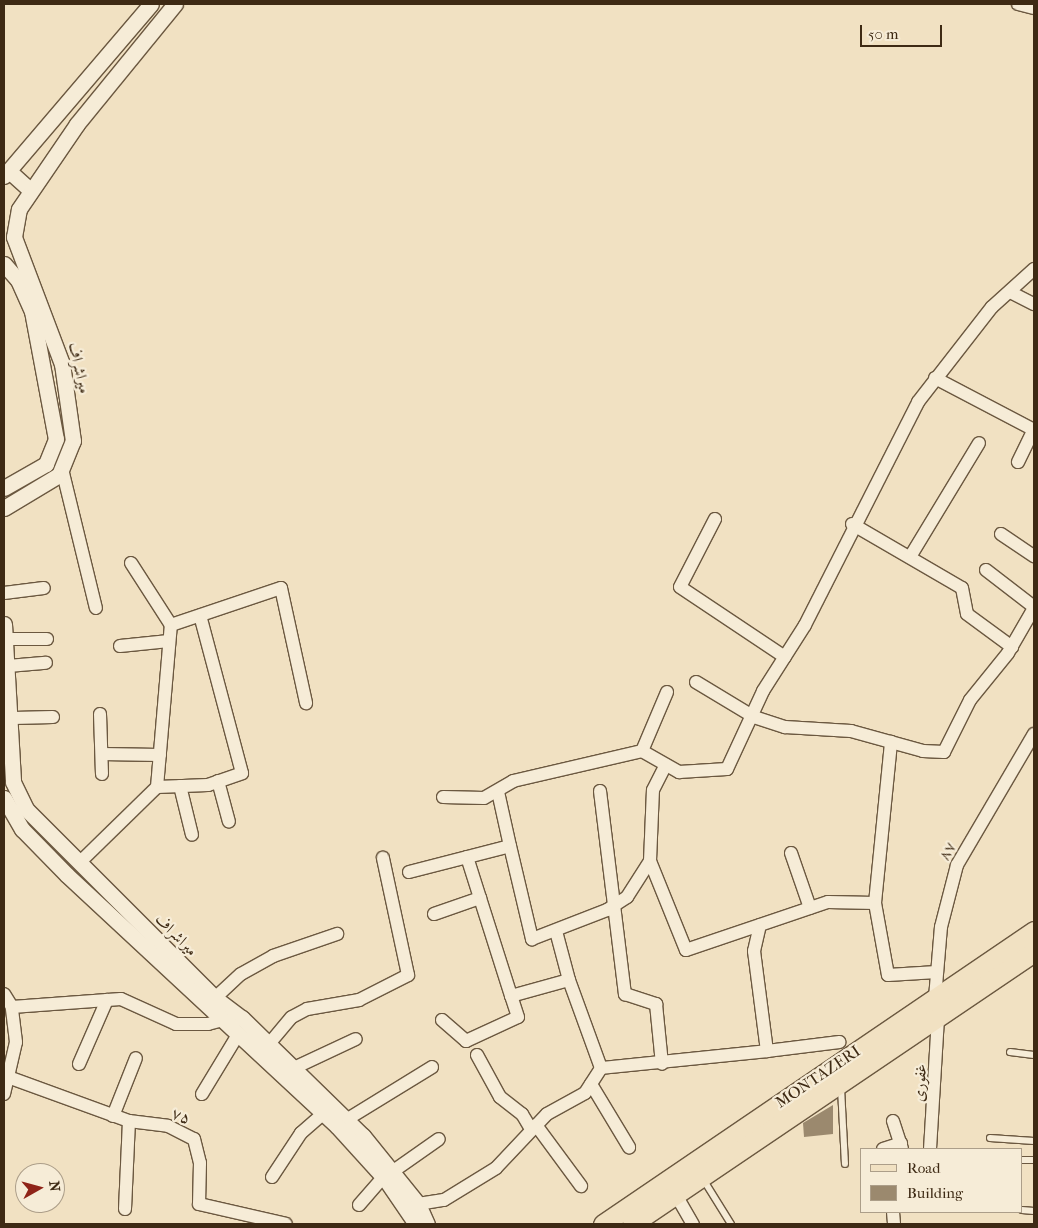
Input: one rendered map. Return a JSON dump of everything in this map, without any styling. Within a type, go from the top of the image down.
[{"type":"main road","name":"MONTAZERI","points":[[603,1224],[1034,931]]},
{"type":"main road","name":"MONTAZERI","points":[[632,1224],[1034,952]]},
{"type":"street","points":[[30,190],[6,174],[151,4]]},
{"type":"street","name":"میراشراف","points":[[62,470],[73,441],[73,418],[44,306],[14,237],[19,209],[30,190],[175,4]]},
{"type":"street","points":[[1018,4],[1034,8]]},
{"type":"street","name":"میراشراف","points":[[4,264],[18,280],[32,311],[56,429],[54,451],[46,464],[4,488]]},
{"type":"street","points":[[443,797],[484,798],[498,792],[513,781],[642,751],[679,772],[722,772],[754,717],[763,692],[805,625],[852,524],[877,488],[918,402],[935,378],[1010,292],[1034,269]]},
{"type":"street","points":[[1010,292],[1034,304]]},
{"type":"street","points":[[935,378],[1034,430],[1018,462]]},
{"type":"street","points":[[910,557],[979,443]]},
{"type":"street","points":[[4,508],[62,470],[96,608]]},
{"type":"street","points":[[715,519],[680,587],[785,657]]},
{"type":"street","points":[[852,524],[962,588],[967,614],[1012,647]]},
{"type":"street","points":[[1001,534],[1034,556]]},
{"type":"street","points":[[79,863],[157,787],[171,625],[131,563]]},
{"type":"street","points":[[696,682],[754,717],[785,727],[851,731],[891,742],[944,752],[970,700],[1012,647],[1034,607],[986,570]]},
{"type":"street","points":[[4,593],[44,588]]},
{"type":"street","points":[[171,625],[281,588],[306,703]]},
{"type":"street","points":[[157,787],[218,781],[242,773],[200,615]]},
{"type":"street","name":"میراشراف","points":[[4,624],[13,718],[13,782],[26,808],[215,998],[231,1018],[239,1033],[418,1204],[427,1224]]},
{"type":"street","points":[[6,653],[47,639]]},
{"type":"street","points":[[120,646],[169,641]]},
{"type":"street","points":[[6,653],[46,663]]},
{"type":"street","points":[[642,751],[667,692]]},
{"type":"street","points":[[100,714],[102,774]]},
{"type":"street","points":[[13,718],[53,717]]},
{"type":"street","name":"۸۷","points":[[935,998],[948,892],[957,865],[1034,734]]},
{"type":"street","points":[[891,742],[875,903],[888,975],[937,972]]},
{"type":"street","points":[[102,754],[160,755]]},
{"type":"street","points":[[666,765],[653,790],[650,861],[686,950],[828,902],[875,903]]},
{"type":"street","points":[[218,781],[229,822]]},
{"type":"street","points":[[180,786],[192,835]]},
{"type":"street","points":[[600,791],[617,904],[625,994],[656,1004],[662,1064]]},
{"type":"street","points":[[498,792],[532,939],[556,931],[617,904],[627,897],[650,861]]},
{"type":"street","points":[[5,804],[26,808]]},
{"type":"street","name":"میراشراف","points":[[5,804],[22,829],[67,875],[207,1008],[231,1018],[269,1044],[346,1120],[388,1174],[416,1224]]},
{"type":"street","points":[[409,872],[510,846]]},
{"type":"street","points":[[791,853],[810,908]]},
{"type":"street","points":[[442,1020],[466,1041],[518,1017],[466,857]]},
{"type":"street","points":[[269,1044],[292,1018],[307,1008],[359,1000],[408,975],[383,858]]},
{"type":"street","points":[[434,914],[480,898]]},
{"type":"street","points":[[760,925],[754,951],[767,1051]]},
{"type":"street","points":[[556,931],[569,980],[601,1068]]},
{"type":"street","points":[[215,998],[242,974],[273,956],[337,934]]},
{"type":"street","points":[[511,996],[569,980]]},
{"type":"street","points":[[4,994],[8,1006],[8,1077],[4,1094]]},
{"type":"street","points":[[8,1006],[122,999],[176,1024],[231,1018]]},
{"type":"street","points":[[79,1064],[107,1000]]},
{"type":"street","name":"غفوری","points":[[930,1148],[938,1018]]},
{"type":"street","points":[[202,1094],[239,1033]]},
{"type":"street","points":[[294,1068],[356,1038]]},
{"type":"street","points":[[601,1068],[662,1064],[839,1042]]},
{"type":"street","points":[[477,1055],[500,1097],[522,1114],[581,1186]]},
{"type":"street","points":[[114,1116],[136,1058]]},
{"type":"street","points":[[346,1120],[432,1067]]},
{"type":"street","points":[[418,1204],[444,1200],[471,1186],[496,1168],[533,1127],[584,1093],[601,1068]]},
{"type":"street","name":"۷۵","points":[[8,1077],[129,1121],[168,1126],[194,1139],[200,1163],[199,1204],[286,1224]]},
{"type":"street","points":[[591,1084],[629,1147]]},
{"type":"street","points":[[272,1177],[301,1133],[324,1113]]},
{"type":"street","points":[[125,1210],[129,1121]]},
{"type":"street","points":[[893,1122],[901,1146]]},
{"type":"street","points":[[359,1204],[388,1174],[439,1139]]},
{"type":"street","points":[[676,1195],[693,1224]]},
{"type":"lane","points":[[1010,1052],[1034,1055]]},
{"type":"lane","points":[[840,1084],[845,1164]]},
{"type":"lane","points":[[990,1138],[1034,1141]]},
{"type":"lane","points":[[702,1177],[731,1224]]},
{"type":"building","points":[[833,1105],[833,1134],[804,1137],[803,1123]]}]
